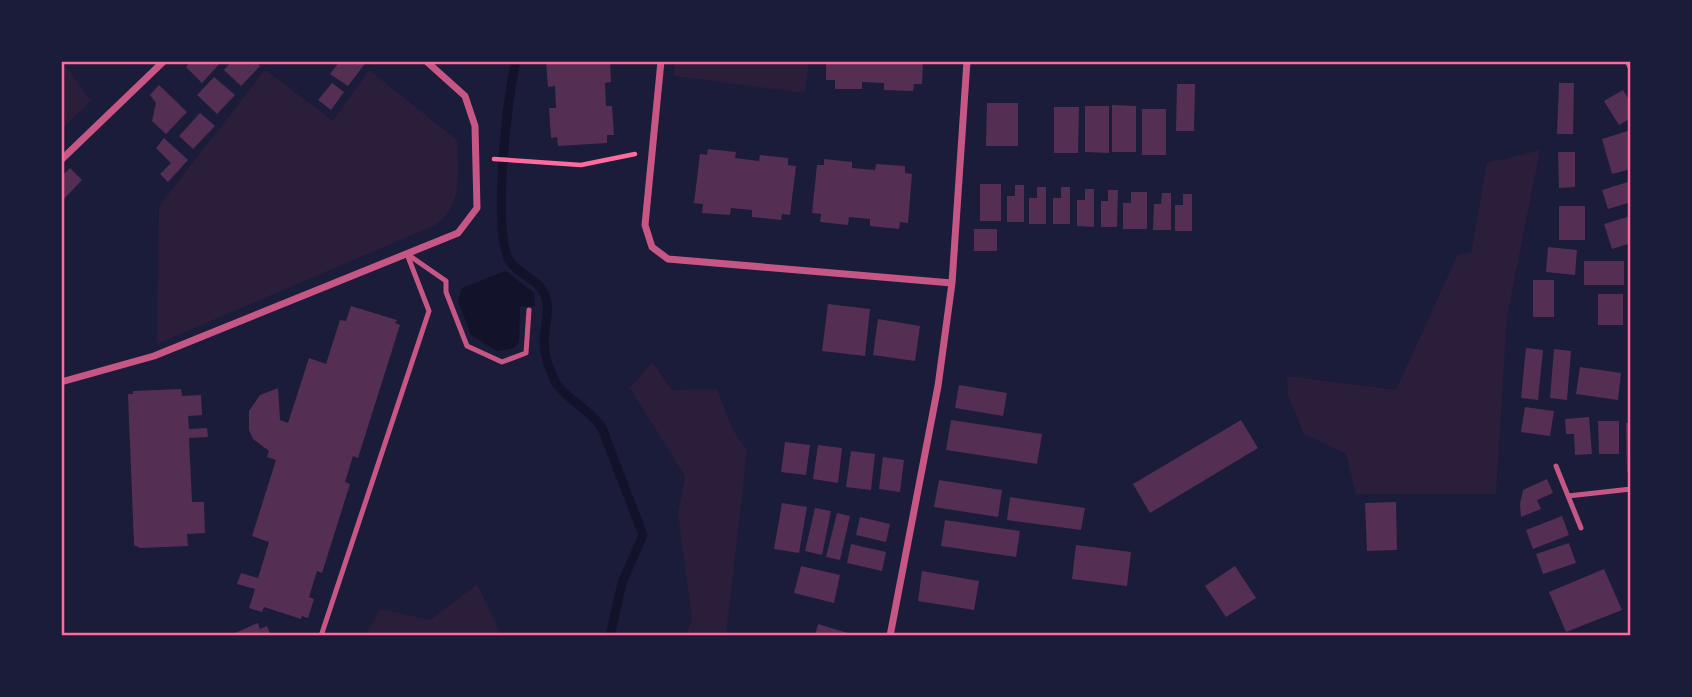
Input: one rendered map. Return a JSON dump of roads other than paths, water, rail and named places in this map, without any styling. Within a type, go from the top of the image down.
[{"type":"street","points":[[61,160],[164,61]]},
{"type":"street","points":[[61,382],[154,356],[458,233],[477,208],[475,126],[465,96],[426,61]]},
{"type":"street","points":[[661,61],[645,225],[652,247],[668,259],[952,283]]},
{"type":"street","points":[[890,636],[938,386],[952,283],[967,61]]},
{"type":"street","points":[[1628,61],[1631,67]]},
{"type":"lane","points":[[407,254],[446,281],[446,292],[467,346],[502,362],[526,353],[529,310]]},
{"type":"lane","points":[[321,636],[429,310],[407,254]]},
{"type":"lane","points":[[1556,466],[1581,528]]},
{"type":"lane","points":[[1568,496],[1631,489]]},
{"type":"waterway","points":[[516,61],[503,161],[502,218],[508,258],[515,268],[537,284],[545,295],[547,313],[544,347],[552,375],[563,391],[602,428],[643,535],[622,583],[610,636]]}]
